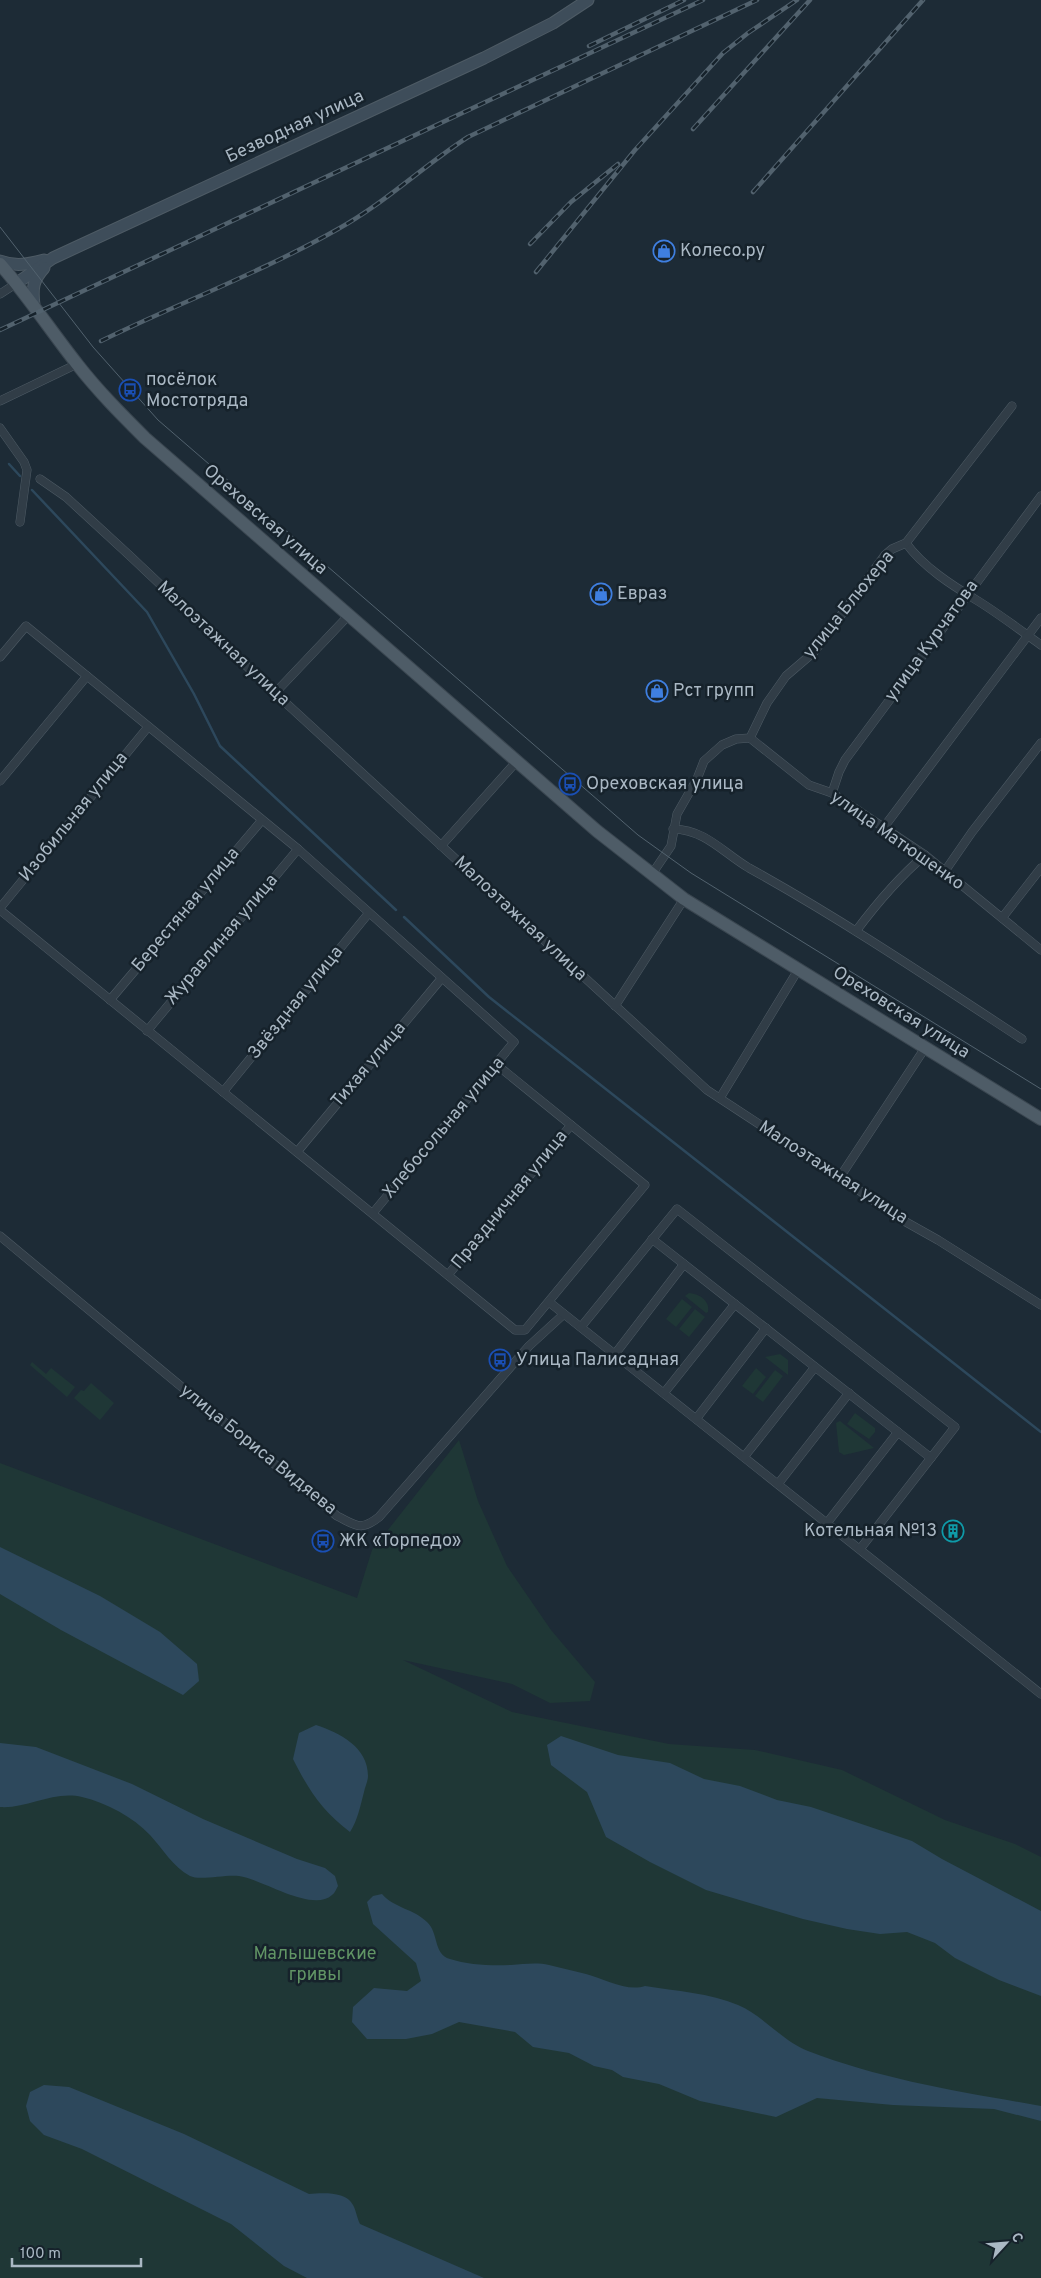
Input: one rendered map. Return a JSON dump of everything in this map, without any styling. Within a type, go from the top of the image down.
[{"type":"main road","name":"Безводная улица","points":[[17,283],[53,258],[484,58],[553,23],[588,0]]},
{"type":"main road","points":[[0,262],[21,265],[53,258]]},
{"type":"main road","points":[[34,304],[32,287],[34,281],[53,258]]},
{"type":"main road","name":"Ореховская улица","points":[[0,262],[34,304],[76,364],[114,407],[152,444],[597,831],[684,899],[1041,1119]]},
{"type":"street","points":[[0,294],[17,283]]},
{"type":"street","points":[[0,401],[76,364]]},
{"type":"street","name":"улица Блюхера","points":[[750,738],[767,703],[786,676],[814,652],[885,555],[892,549],[906,543],[1012,406]]},
{"type":"street","points":[[0,428],[24,462],[27,470],[20,522]]},
{"type":"street","name":"Малоэтажная улица","points":[[40,480],[66,497],[274,693],[707,1090],[840,1177],[897,1217],[938,1240],[1041,1305]]},
{"type":"street","name":"улица Курчатова","points":[[832,792],[838,772],[845,760],[1041,496]]},
{"type":"street","points":[[906,543],[913,552],[966,596],[977,601],[1041,645]]},
{"type":"street","points":[[274,693],[348,616]]},
{"type":"street","points":[[884,827],[1041,618]]},
{"type":"street","points":[[0,657],[26,626],[298,849],[441,979]]},
{"type":"street","points":[[0,781],[87,676]]},
{"type":"street","name":"Изобильная улица","points":[[0,909],[148,726]]},
{"type":"street","points":[[652,874],[671,846],[677,814],[709,754],[722,745],[736,739],[750,738]]},
{"type":"street","name":"улица Матюшенко","points":[[750,738],[809,785],[832,792],[925,855],[1041,950]]},
{"type":"street","points":[[945,871],[972,832],[1041,743]]},
{"type":"street","points":[[441,846],[517,761]]},
{"type":"street","name":"Берестяная улица","points":[[110,1000],[262,820]]},
{"type":"street","points":[[673,829],[688,830],[700,835],[748,867],[856,931],[1022,1039]]},
{"type":"street","name":"Журавлиная улица","points":[[147,1031],[298,849]]},
{"type":"street","points":[[856,931],[877,903],[905,872],[925,855]]},
{"type":"street","points":[[1002,918],[1041,868]]},
{"type":"street","points":[[615,1006],[684,899]]},
{"type":"street","points":[[0,909],[515,1330],[521,1332],[525,1330],[549,1302],[645,1185],[497,1065]]},
{"type":"street","name":"Звёздная улица","points":[[223,1092],[368,914]]},
{"type":"street","points":[[720,1098],[798,970]]},
{"type":"street","name":"Хлебосольная улица","points":[[373,1213],[497,1065],[514,1042],[441,979]]},
{"type":"street","name":"Тихая улица","points":[[297,1152],[441,979]]},
{"type":"street","points":[[840,1177],[925,1048]]},
{"type":"street","name":"Праздничная улица","points":[[448,1275],[572,1125]]},
{"type":"street","points":[[581,1327],[676,1209],[955,1427],[860,1549]]},
{"type":"street","name":"улица Бориса Видяева","points":[[0,1236],[336,1516],[360,1527],[368,1526],[379,1517],[529,1346],[564,1314]]},
{"type":"street","points":[[652,1240],[931,1458]]},
{"type":"street","points":[[615,1354],[684,1264]]},
{"type":"street","points":[[549,1302],[1041,1694]]},
{"type":"street","points":[[664,1393],[735,1304]]},
{"type":"street","points":[[696,1419],[766,1328]]},
{"type":"street","points":[[744,1457],[815,1366]]},
{"type":"street","points":[[778,1484],[849,1393]]},
{"type":"street","points":[[827,1523],[898,1432]]},
{"type":"green space","points":[[689,1293],[697,1295],[706,1301],[708,1312],[706,1313],[685,1296]]},
{"type":"green space","points":[[682,1299],[692,1307],[676,1327],[666,1319]]},
{"type":"green space","points":[[695,1309],[705,1317],[689,1337],[679,1329]]},
{"type":"green space","points":[[780,1354],[788,1360],[788,1375],[765,1357]]},
{"type":"green space","points":[[32,1362],[46,1374],[51,1368],[75,1387],[67,1397],[30,1365]]},
{"type":"green space","points":[[756,1368],[766,1377],[753,1394],[742,1386]]},
{"type":"green space","points":[[775,1370],[783,1376],[763,1402],[755,1396]]},
{"type":"green space","points":[[91,1383],[114,1403],[100,1420],[74,1398]]},
{"type":"green space","points":[[855,1413],[875,1428],[875,1432],[869,1439],[847,1424]]},
{"type":"green space","points":[[840,1421],[874,1448],[844,1455],[839,1452],[836,1423]]},
{"type":"green space","name":"Малышевские гривы","points":[[459,1440],[478,1501],[507,1566],[551,1630],[595,1682],[590,1701],[550,1703],[512,1684],[403,1660],[512,1712],[669,1744],[755,1750],[842,1770],[945,1820],[1015,1844],[1041,1857],[1041,2278],[0,2278],[0,1463],[357,1598],[372,1550]]},
{"type":"water","points":[[0,1547],[100,1596],[160,1632],[197,1664],[199,1681],[183,1695],[61,1630],[0,1594]]},
{"type":"water","points":[[316,1725],[334,1732],[351,1743],[358,1749],[367,1766],[368,1780],[357,1818],[350,1832],[324,1808],[304,1780],[293,1759],[299,1733]]},
{"type":"water","points":[[561,1736],[618,1755],[670,1763],[704,1779],[740,1786],[777,1800],[811,1807],[912,1841],[942,1859],[1041,1911],[1041,1996],[999,1980],[955,1958],[935,1943],[907,1932],[880,1934],[803,1919],[706,1890],[650,1862],[606,1837],[587,1792],[551,1765],[547,1745]]},
{"type":"water","points":[[0,1743],[36,1747],[132,1784],[203,1819],[297,1859],[325,1868],[335,1876],[338,1886],[332,1895],[323,1899],[312,1900],[300,1898],[249,1878],[239,1876],[200,1878],[190,1876],[173,1863],[150,1835],[136,1822],[110,1807],[82,1797],[61,1796],[10,1807],[0,1807]]},
{"type":"water","points":[[382,1894],[387,1899],[427,1922],[431,1927],[441,1953],[450,1959],[464,1963],[488,1965],[544,1964],[586,1974],[623,1986],[645,1986],[693,1993],[727,2001],[756,2015],[790,2041],[808,2051],[865,2070],[894,2077],[952,2090],[1041,2106],[1041,2121],[994,2109],[893,2105],[817,2098],[776,2117],[700,2101],[659,2084],[623,2077],[612,2070],[594,2066],[569,2053],[533,2047],[515,2032],[459,2022],[432,2034],[406,2039],[367,2039],[352,2022],[353,2007],[374,1988],[407,1991],[421,1981],[416,1963],[373,1924],[367,1902],[373,1896]]},
{"type":"water","points":[[44,2085],[69,2087],[184,2134],[309,2194],[333,2194],[345,2197],[353,2205],[360,2224],[484,2278],[307,2278],[284,2266],[231,2224],[82,2149],[44,2135],[30,2121],[26,2106],[30,2092]]},
{"type":"waterway","points":[[9,464],[20,476]]},
{"type":"waterway","points":[[32,490],[147,612],[194,694],[220,746],[396,910]]},
{"type":"waterway","points":[[404,917],[489,997],[1041,1432]]},
{"type":"tram line","points":[[0,227],[93,347],[158,420],[638,835],[691,873],[1041,1089]]},
{"type":"railway","points":[[589,46],[684,0]]},
{"type":"railway","points":[[0,330],[703,0]]},
{"type":"railway","points":[[101,341],[280,259],[338,229],[372,208],[468,137],[757,0]]},
{"type":"railway","points":[[536,272],[635,150],[723,53],[748,33],[797,0]]},
{"type":"railway","points":[[693,129],[810,0]]},
{"type":"railway","points":[[753,192],[923,0]]},
{"type":"railway","points":[[530,244],[571,202],[618,164]]},
{"type":"place","name":"Колесо.ру","points":[[664,251]]},
{"type":"place","name":"посёлок Мостотряда","points":[[130,390]]},
{"type":"place","name":"Евраз","points":[[601,594]]},
{"type":"place","name":"Рст групп","points":[[657,691]]},
{"type":"place","name":"Ореховская улица","points":[[570,784]]},
{"type":"place","name":"Улица Палисадная","points":[[500,1360]]},
{"type":"place","name":"Котельная №13","points":[[953,1531]]},
{"type":"place","name":"ЖК «Торпедо»","points":[[323,1541]]}]
